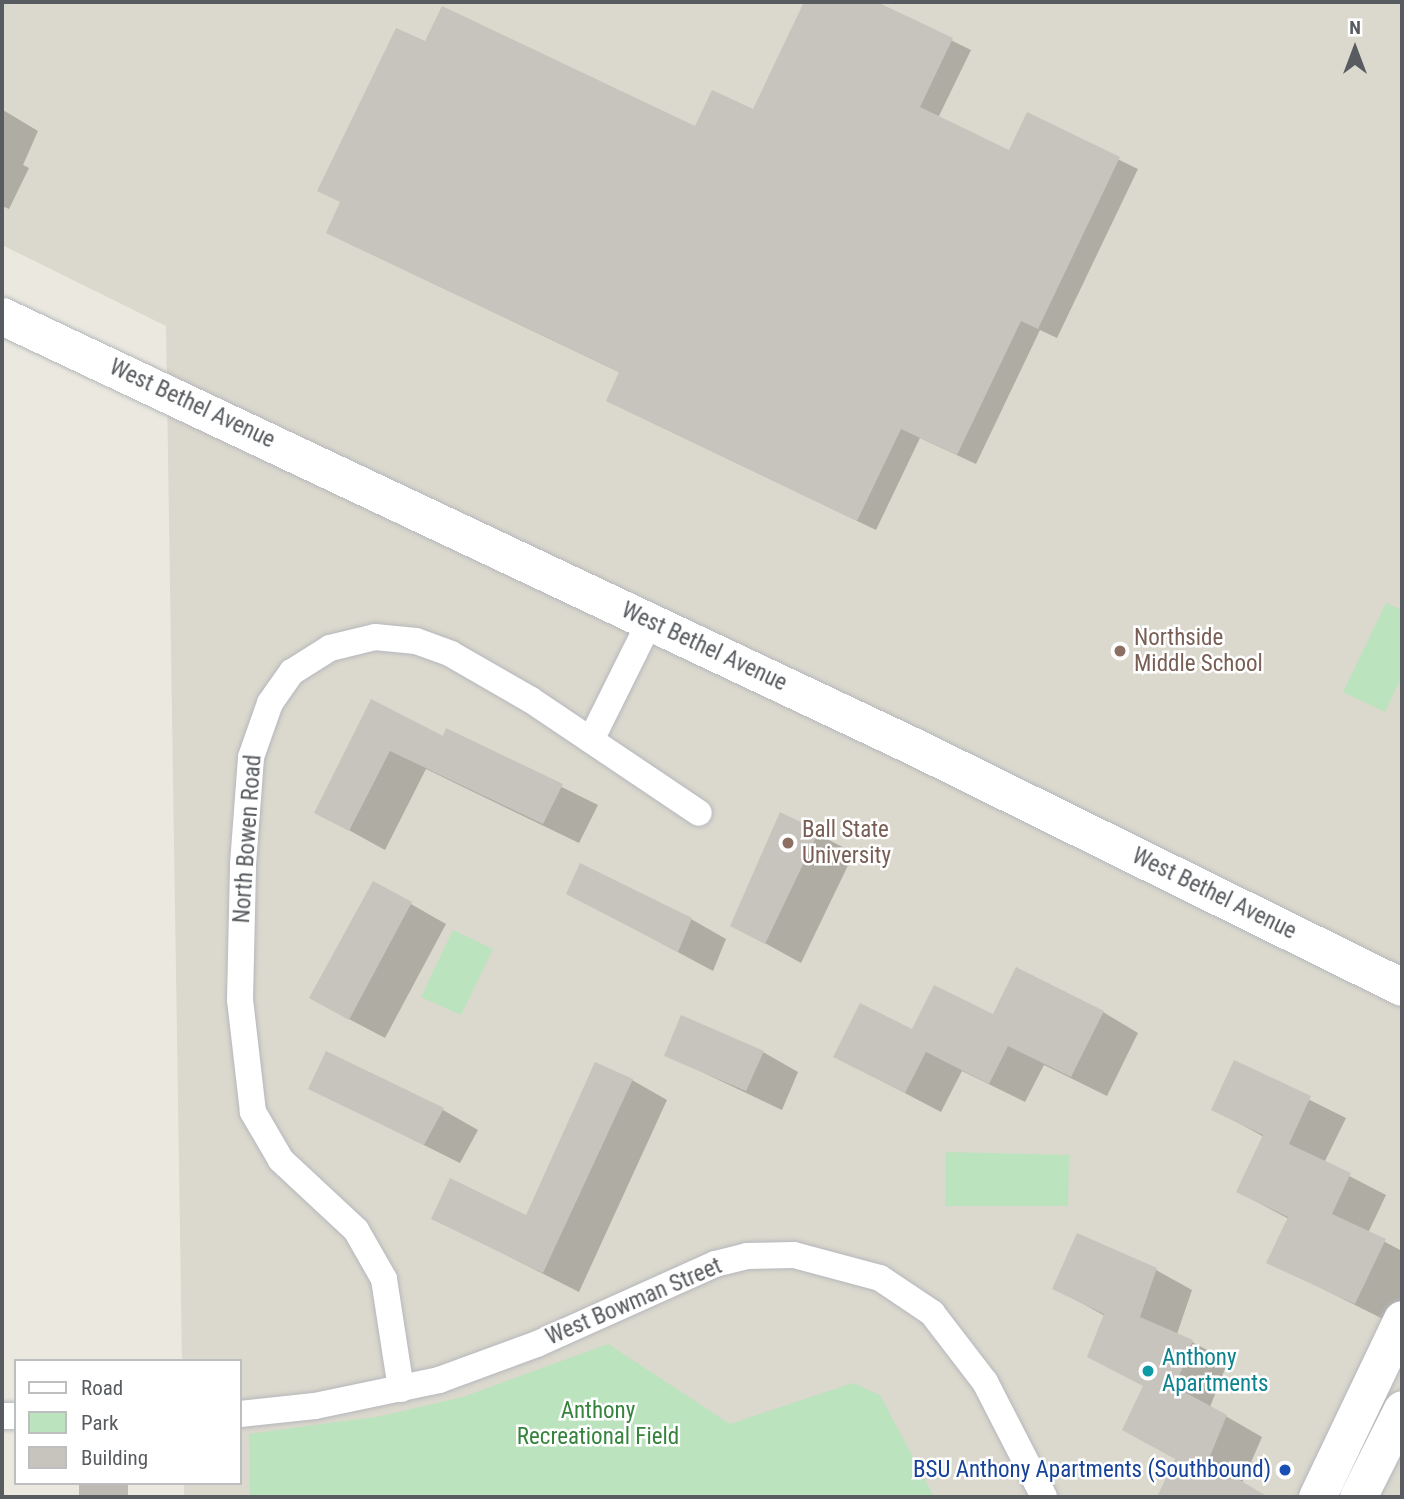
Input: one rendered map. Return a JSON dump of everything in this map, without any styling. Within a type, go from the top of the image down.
[{"type":"main road","name":"West Bethel Avenue","points":[[2,316],[650,621],[1402,987]]},
{"type":"main road","points":[[1317,1497],[1402,1319]]},
{"type":"main road","points":[[1358,1497],[1402,1409]]},
{"type":"street","points":[[591,740],[650,621]]},
{"type":"street","name":"North Bowen Road","points":[[401,1389],[384,1279],[356,1230],[281,1160],[253,1112],[240,1000],[243,864],[256,738],[270,703],[292,673],[330,648],[375,637],[416,641],[451,654],[591,740],[699,813]]},
{"type":"street","name":"West Bowman Street","points":[[242,1413],[302,1408],[401,1389],[537,1344],[715,1264],[771,1254],[817,1258],[880,1278],[932,1313],[980,1374],[1044,1497]]},
{"type":"shaded area","name":"Ball State University","points":[[2,2],[1402,2],[1402,1497],[184,1497],[184,1485],[242,1485],[242,1359],[182,1359],[166,326],[2,245]]},
{"type":"green space","points":[[1386,603],[1402,610],[1402,676],[1385,712],[1343,692]]},
{"type":"green space","points":[[453,930],[493,949],[461,1015],[421,997]]},
{"type":"green space","points":[[946,1152],[1069,1155],[1068,1206],[945,1206]]},
{"type":"green space","name":"Anthony Recreational Field","points":[[608,1344],[730,1424],[853,1383],[880,1395],[934,1497],[250,1497],[249,1434],[381,1416],[463,1397]]},
{"type":"building","points":[[804,2],[877,2],[953,38],[920,107],[1009,150],[1027,112],[1120,157],[1038,329],[1021,321],[957,455],[901,429],[857,521],[606,401],[619,372],[326,233],[340,202],[317,191],[396,28],[425,41],[442,6],[695,126],[712,90],[753,109]]},
{"type":"building","points":[[371,699],[443,736],[446,728],[563,784],[543,824],[390,751],[349,831],[314,813]]},
{"type":"building","points":[[780,812],[819,831],[765,944],[730,926]]},
{"type":"building","points":[[580,863],[692,918],[678,952],[566,894]]},
{"type":"building","points":[[373,881],[412,902],[349,1020],[309,998]]},
{"type":"building","points":[[1016,967],[1104,1011],[1071,1077],[1008,1046],[989,1084],[926,1052],[905,1093],[833,1057],[860,1003],[912,1029],[934,985],[993,1014]]},
{"type":"building","points":[[681,1015],[764,1051],[746,1091],[664,1056]]},
{"type":"building","points":[[326,1051],[444,1108],[424,1145],[308,1089]]},
{"type":"building","points":[[1234,1060],[1311,1096],[1289,1144],[1351,1173],[1332,1214],[1386,1239],[1355,1304],[1266,1263],[1288,1217],[1236,1192],[1263,1135],[1211,1110]]},
{"type":"building","points":[[595,1062],[633,1079],[543,1273],[431,1219],[450,1178],[526,1215]]},
{"type":"building","name":"Anthony Apartments","points":[[1077,1233],[1157,1268],[1140,1317],[1193,1340],[1175,1387],[1227,1415],[1208,1461],[1268,1497],[1157,1497],[1175,1459],[1122,1430],[1143,1386],[1087,1357],[1104,1314],[1052,1289]]},
{"type":"place","name":"Northside Middle School","points":[[1120,651]]},
{"type":"place","name":"Ball State University","points":[[788,843]]},
{"type":"place","name":"Anthony Apartments","points":[[1148,1371]]},
{"type":"place","name":"BSU Anthony Apartments (Southbound)","points":[[1285,1470]]}]
